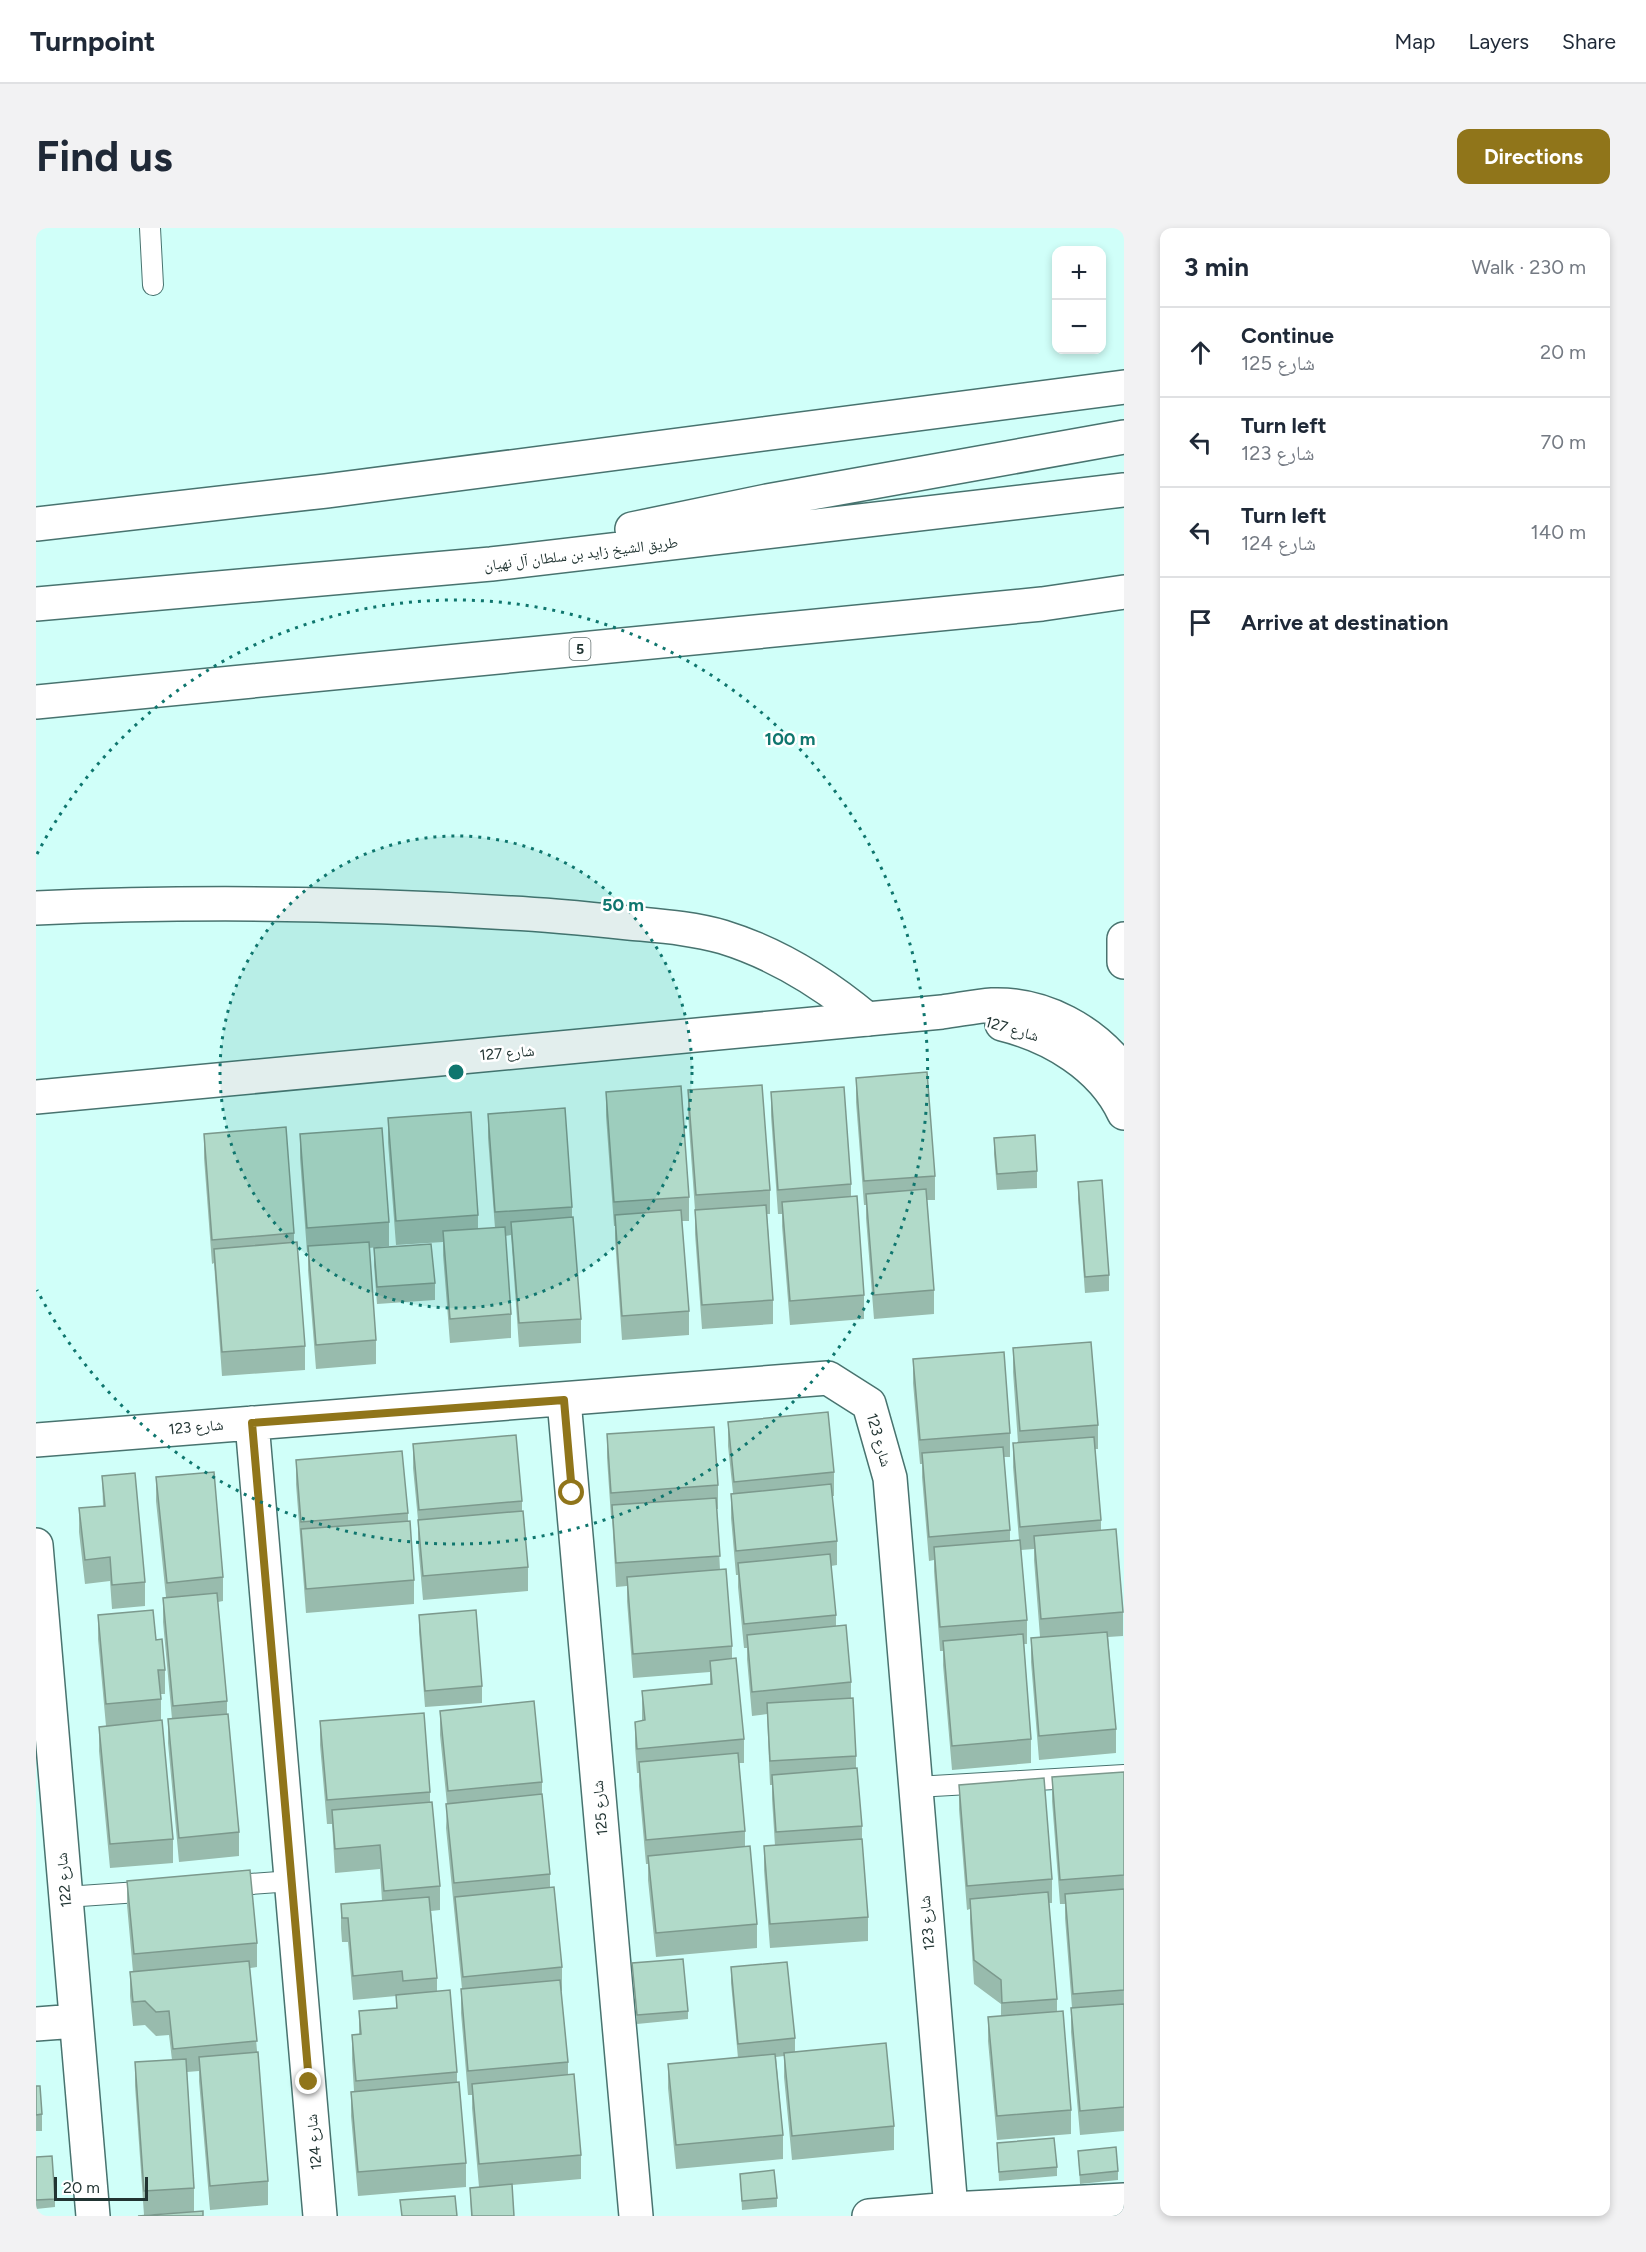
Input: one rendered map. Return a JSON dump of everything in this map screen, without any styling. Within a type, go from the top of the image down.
[{"type":"main road","points":[[36,524],[326,491],[1124,387]]},
{"type":"main road","points":[[491,564],[582,540],[767,501],[1124,437]]},
{"type":"main road","name":"طريق الشيخ زايد بن سلطان آل نهيان","points":[[36,604],[491,564],[1124,490]]},
{"type":"main road","name":"5","points":[[36,702],[1042,604],[1124,592]]},
{"type":"main road","points":[[36,908],[153,903],[390,906],[549,915],[686,929],[721,936],[787,963],[842,998],[867,1019]]},
{"type":"main road","points":[[1124,939],[1124,962]]},
{"type":"main road","name":"شارع 127","points":[[36,1097],[942,1012],[993,1005],[1030,1009],[1066,1021],[1097,1042],[1124,1072]]},
{"type":"main road","name":"شارع 127","points":[[942,1012],[1023,1029],[1053,1042],[1080,1060],[1103,1083],[1124,1113]]},
{"type":"main road","name":"شارع 123","points":[[36,1440],[828,1378],[869,1404],[890,1478],[951,2209]]},
{"type":"main road","name":"شارع 125","points":[[564,1400],[636,2216]]},
{"type":"main road","name":"شارع 124","points":[[252,1423],[321,2216]]},
{"type":"main road","name":"شارع 122","points":[[36,1545],[93,2216]]},
{"type":"main road","points":[[36,2024],[76,2021]]},
{"type":"main road","points":[[869,2216],[1124,2199]]},
{"type":"lane","points":[[150,228],[153,285]]},
{"type":"lane","points":[[916,1787],[1124,1775]]},
{"type":"lane","points":[[209,1887],[292,1881]]},
{"type":"lane","points":[[66,1897],[173,1889]]},
{"type":"building","points":[[927,1072],[935,1176],[864,1181],[856,1078]]},
{"type":"building","points":[[762,1085],[770,1190],[696,1195],[688,1090]]},
{"type":"building","points":[[681,1086],[689,1197],[614,1202],[606,1092]]},
{"type":"building","points":[[844,1087],[851,1184],[778,1190],[771,1092]]},
{"type":"building","points":[[565,1108],[572,1207],[495,1212],[488,1114]]},
{"type":"building","points":[[471,1112],[478,1215],[396,1221],[388,1118]]},
{"type":"building","points":[[286,1127],[294,1233],[212,1240],[204,1134]]},
{"type":"building","points":[[382,1128],[389,1222],[307,1228],[300,1134]]},
{"type":"building","points":[[1035,1135],[1037,1171],[997,1174],[994,1138]]},
{"type":"building","points":[[1102,1180],[1109,1275],[1085,1277],[1078,1182]]},
{"type":"building","points":[[926,1189],[934,1290],[874,1295],[866,1194]]},
{"type":"building","points":[[857,1196],[864,1295],[790,1301],[782,1202]]},
{"type":"building","points":[[766,1205],[773,1300],[702,1305],[695,1210]]},
{"type":"building","points":[[681,1210],[689,1311],[622,1316],[615,1215]]},
{"type":"building","points":[[573,1217],[581,1319],[519,1323],[511,1222]]},
{"type":"building","points":[[505,1227],[511,1314],[450,1319],[443,1231]]},
{"type":"building","points":[[297,1242],[305,1346],[222,1352],[214,1249]]},
{"type":"building","points":[[369,1242],[376,1340],[316,1345],[308,1246]]},
{"type":"building","points":[[431,1244],[435,1283],[377,1287],[374,1248]]},
{"type":"building","points":[[1091,1342],[1098,1425],[1020,1431],[1013,1348]]},
{"type":"building","points":[[1004,1352],[1010,1433],[920,1440],[913,1359]]},
{"type":"building","points":[[828,1412],[834,1472],[734,1482],[728,1422]]},
{"type":"building","points":[[714,1427],[718,1485],[611,1493],[607,1434]]},
{"type":"building","points":[[516,1435],[522,1501],[419,1510],[413,1444]]},
{"type":"building","points":[[1094,1437],[1101,1520],[1020,1527],[1013,1443]]},
{"type":"building","points":[[1003,1447],[1010,1530],[929,1537],[922,1453]]},
{"type":"building","points":[[402,1451],[408,1513],[301,1522],[296,1460]]},
{"type":"building","points":[[214,1472],[223,1577],[167,1583],[156,1477]]},
{"type":"building","points":[[135,1473],[145,1582],[112,1585],[110,1557],[85,1560],[79,1508],[105,1506],[102,1476]]},
{"type":"building","points":[[831,1484],[837,1541],[736,1551],[731,1494]]},
{"type":"building","points":[[716,1498],[720,1556],[616,1563],[612,1505]]},
{"type":"building","points":[[523,1511],[528,1567],[423,1576],[418,1520]]},
{"type":"building","points":[[410,1521],[414,1580],[306,1589],[301,1529]]},
{"type":"building","points":[[1116,1529],[1123,1612],[1041,1619],[1034,1536]]},
{"type":"building","points":[[1020,1540],[1027,1620],[940,1627],[934,1547]]},
{"type":"building","points":[[830,1554],[836,1615],[744,1624],[738,1563]]},
{"type":"building","points":[[726,1569],[732,1646],[633,1654],[627,1577]]},
{"type":"building","points":[[217,1593],[227,1701],[173,1706],[163,1598]]},
{"type":"building","points":[[153,1610],[156,1640],[162,1639],[165,1670],[158,1670],[161,1699],[106,1704],[98,1615]]},
{"type":"building","points":[[476,1610],[482,1686],[425,1691],[419,1615]]},
{"type":"building","points":[[846,1625],[851,1682],[752,1692],[747,1635]]},
{"type":"building","points":[[1107,1632],[1116,1729],[1039,1736],[1031,1638]]},
{"type":"building","points":[[1023,1634],[1031,1739],[952,1746],[943,1641]]},
{"type":"building","points":[[736,1658],[744,1739],[637,1749],[635,1722],[645,1720],[642,1691],[712,1684],[710,1661]]},
{"type":"building","points":[[853,1698],[856,1756],[770,1761],[767,1703]]},
{"type":"building","points":[[534,1701],[542,1782],[448,1791],[440,1711]]},
{"type":"building","points":[[424,1713],[430,1792],[327,1800],[320,1721]]},
{"type":"building","points":[[228,1714],[239,1832],[179,1838],[168,1719]]},
{"type":"building","points":[[162,1720],[173,1839],[110,1844],[99,1727]]},
{"type":"building","points":[[738,1753],[745,1831],[646,1840],[639,1762]]},
{"type":"building","points":[[857,1768],[862,1826],[776,1832],[772,1775]]},
{"type":"building","points":[[1124,1772],[1124,1875],[1060,1880],[1052,1777]]},
{"type":"building","points":[[1044,1778],[1052,1879],[967,1886],[959,1785]]},
{"type":"building","points":[[542,1794],[550,1874],[454,1883],[446,1804]]},
{"type":"building","points":[[432,1802],[440,1886],[384,1891],[380,1845],[335,1849],[332,1810]]},
{"type":"building","points":[[862,1839],[868,1917],[770,1924],[764,1846]]},
{"type":"building","points":[[750,1846],[757,1924],[656,1933],[648,1856]]},
{"type":"building","points":[[250,1870],[257,1943],[134,1954],[127,1881]]},
{"type":"building","points":[[554,1887],[562,1967],[463,1977],[455,1897]]},
{"type":"building","points":[[1124,1889],[1124,1990],[1073,1994],[1065,1894]]},
{"type":"building","points":[[1048,1892],[1057,1999],[1002,2003],[1001,1980],[974,1960],[970,1899]]},
{"type":"building","points":[[429,1897],[437,1978],[403,1981],[402,1971],[353,1976],[348,1918],[342,1918],[341,1904]]},
{"type":"building","points":[[683,1959],[688,2011],[637,2015],[632,1963]]},
{"type":"building","points":[[249,1961],[257,2041],[173,2049],[169,2011],[156,2012],[145,2001],[133,2002],[130,1972]]},
{"type":"building","points":[[787,1962],[795,2038],[738,2044],[731,1967]]},
{"type":"building","points":[[560,1980],[568,2062],[468,2071],[461,1989]]},
{"type":"building","points":[[450,1990],[457,2072],[356,2081],[352,2035],[361,2034],[359,2011],[397,2008],[396,1995]]},
{"type":"building","points":[[1124,2004],[1124,2107],[1080,2111],[1071,2008]]},
{"type":"building","points":[[1063,2011],[1071,2110],[997,2116],[988,2017]]},
{"type":"building","points":[[886,2043],[894,2126],[792,2136],[784,2053]]},
{"type":"building","points":[[258,2052],[268,2181],[210,2186],[199,2057]]},
{"type":"building","points":[[775,2054],[783,2135],[676,2145],[668,2064]]},
{"type":"building","points":[[186,2059],[194,2188],[144,2191],[135,2062]]},
{"type":"building","points":[[574,2074],[581,2155],[479,2164],[472,2084]]},
{"type":"building","points":[[459,2082],[466,2163],[358,2172],[351,2092]]},
{"type":"building","points":[[36,2086],[40,2086],[42,2114],[36,2115]]},
{"type":"building","points":[[1054,2138],[1057,2167],[999,2172],[997,2143]]},
{"type":"building","points":[[1116,2147],[1118,2171],[1080,2175],[1078,2151]]},
{"type":"building","points":[[52,2156],[55,2199],[36,2200],[36,2157]]},
{"type":"building","points":[[774,2170],[777,2198],[742,2201],[740,2174]]},
{"type":"building","points":[[512,2184],[514,2216],[472,2216],[470,2188]]},
{"type":"building","points":[[455,2196],[457,2216],[402,2216],[400,2200]]},
{"type":"building","points":[[203,2211],[203,2216],[138,2216]]},
{"type":"route","points":[[309,2082],[252,1423],[564,1400],[572,1493]]}]
